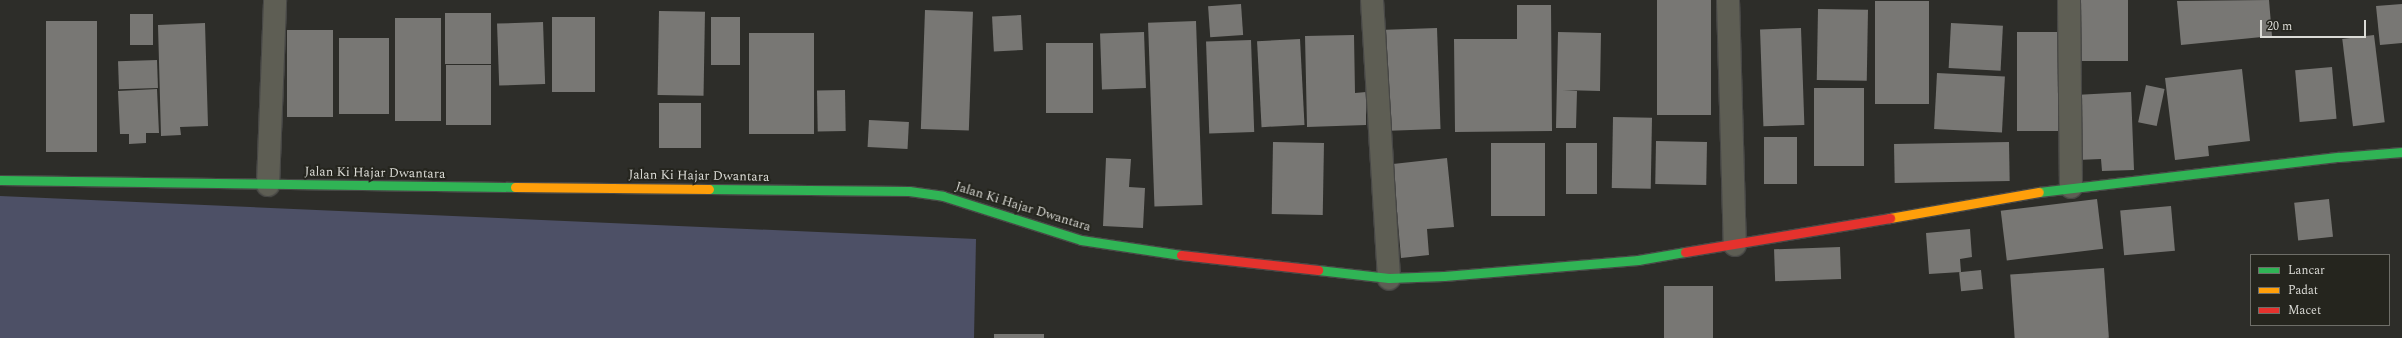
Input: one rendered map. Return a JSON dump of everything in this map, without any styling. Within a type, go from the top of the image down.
[{"type":"street","points":[[268,185],[275,0]]},
{"type":"street","points":[[1372,0],[1389,278]]},
{"type":"street","points":[[1728,0],[1735,245]]},
{"type":"street","points":[[2069,0],[2071,187]]},
{"type":"street","name":"Jalan Ki Hajar Dwantara","points":[[0,180],[268,185],[909,191],[943,196],[1081,240],[1153,252],[1389,278],[1444,276],[1638,260],[1735,245],[2071,187],[2339,156],[2402,152]]},
{"type":"shaded area","points":[[0,196],[976,239],[974,338],[0,338]]},
{"type":"building","points":[[1657,0],[1711,0],[1711,115],[1657,115]]},
{"type":"building","points":[[2079,0],[2128,0],[2128,61],[2079,61]]},
{"type":"building","points":[[2269,0],[2272,36],[2181,45],[2177,1]]},
{"type":"building","points":[[1875,1],[1929,1],[1929,104],[1875,104]]},
{"type":"building","points":[[1241,4],[1243,35],[1210,37],[1208,6]]},
{"type":"building","points":[[2402,4],[2402,43],[2380,45],[2376,6]]},
{"type":"building","points":[[1517,5],[1551,5],[1552,131],[1455,132],[1454,39],[1517,39]]},
{"type":"building","points":[[1818,9],[1868,10],[1867,81],[1817,80]]},
{"type":"building","points":[[925,10],[973,12],[969,131],[921,129]]},
{"type":"building","points":[[659,11],[705,12],[704,96],[658,95]]},
{"type":"building","points":[[445,13],[491,13],[491,64],[445,64]]},
{"type":"building","points":[[130,14],[153,14],[153,45],[130,45]]},
{"type":"building","points":[[1021,15],[1023,50],[994,51],[992,17]]},
{"type":"building","points":[[552,17],[595,17],[595,92],[552,92]]},
{"type":"building","points":[[711,17],[740,17],[740,65],[711,65]]},
{"type":"building","points":[[395,18],[441,18],[441,121],[395,121]]},
{"type":"building","points":[[46,21],[97,21],[97,152],[46,152]]},
{"type":"building","points":[[1196,21],[1202,205],[1154,207],[1148,23]]},
{"type":"building","points":[[543,22],[545,84],[499,86],[497,24]]},
{"type":"building","points":[[205,23],[208,126],[180,127],[181,135],[161,136],[158,25]]},
{"type":"building","points":[[1951,23],[2003,26],[2001,71],[1949,68]]},
{"type":"building","points":[[1437,28],[1441,129],[1390,131],[1386,30]]},
{"type":"building","points":[[1801,28],[1804,125],[1763,126],[1760,29]]},
{"type":"building","points":[[287,30],[333,30],[333,117],[287,117]]},
{"type":"building","points":[[1144,32],[1146,88],[1102,90],[1100,34]]},
{"type":"building","points":[[1558,32],[1601,33],[1600,91],[1563,90],[1577,91],[1576,128],[1556,128]]},
{"type":"building","points":[[2017,32],[2064,32],[2064,131],[2017,131]]},
{"type":"building","points":[[749,33],[814,33],[814,134],[749,134]]},
{"type":"building","points":[[1354,35],[1355,93],[1366,92],[1366,125],[1307,127],[1305,36]]},
{"type":"building","points":[[2374,35],[2385,122],[2353,126],[2342,39]]},
{"type":"building","points":[[339,38],[389,38],[389,114],[339,114]]},
{"type":"building","points":[[1300,39],[1305,125],[1262,127],[1257,41]]},
{"type":"building","points":[[1251,40],[1254,132],[1209,134],[1206,42]]},
{"type":"building","points":[[1046,43],[1093,43],[1093,113],[1046,113]]},
{"type":"building","points":[[157,60],[158,88],[119,89],[118,61]]},
{"type":"building","points":[[446,65],[491,65],[491,125],[446,125]]},
{"type":"building","points":[[2332,67],[2337,119],[2300,122],[2295,70]]},
{"type":"building","points":[[2242,69],[2250,141],[2208,146],[2209,156],[2175,160],[2165,78]]},
{"type":"building","points":[[1937,73],[2005,77],[2002,132],[1934,129]]},
{"type":"building","points":[[2146,85],[2165,89],[2157,126],[2138,122]]},
{"type":"building","points":[[1814,88],[1864,88],[1864,166],[1814,166]]},
{"type":"building","points":[[157,89],[159,133],[146,133],[146,143],[129,144],[129,134],[120,134],[118,91]]},
{"type":"building","points":[[817,90],[845,90],[846,131],[818,131]]},
{"type":"building","points":[[2131,92],[2134,170],[2102,171],[2101,159],[2077,160],[2075,95]]},
{"type":"building","points":[[659,103],[701,103],[701,148],[659,148]]},
{"type":"building","points":[[1613,117],[1652,118],[1651,189],[1612,188]]},
{"type":"building","points":[[869,120],[909,122],[908,149],[868,147]]},
{"type":"building","points":[[1764,137],[1797,137],[1797,184],[1764,184]]},
{"type":"building","points":[[1656,141],[1707,142],[1706,185],[1655,184]]},
{"type":"building","points":[[1273,142],[1324,143],[1323,215],[1272,214]]},
{"type":"building","points":[[2009,142],[2010,181],[1895,183],[1894,144]]},
{"type":"building","points":[[1491,143],[1545,143],[1545,216],[1491,216]]},
{"type":"building","points":[[1566,143],[1597,143],[1597,194],[1566,194]]},
{"type":"building","points":[[1106,158],[1131,159],[1129,187],[1145,188],[1143,228],[1103,226]]},
{"type":"building","points":[[1447,158],[1454,227],[1427,229],[1429,255],[1401,258],[1393,164]]},
{"type":"building","points":[[2097,199],[2103,249],[2007,260],[2001,211]]},
{"type":"building","points":[[2329,199],[2333,237],[2298,240],[2294,203]]},
{"type":"building","points":[[2171,206],[2175,251],[2124,255],[2120,210]]},
{"type":"building","points":[[1970,229],[1972,257],[1960,259],[1961,272],[1929,274],[1926,233]]},
{"type":"building","points":[[1840,247],[1841,279],[1775,281],[1774,249]]},
{"type":"building","points":[[2104,268],[2109,338],[2015,338],[2010,275]]},
{"type":"building","points":[[1981,270],[1983,289],[1961,291],[1959,272]]},
{"type":"building","points":[[1664,286],[1713,286],[1713,338],[1664,338]]},
{"type":"building","points":[[994,334],[1044,334],[1044,338],[994,338]]},
{"type":"traffic: fast","points":[[2039,192],[2339,157],[2402,152]]},
{"type":"traffic: fast","points":[[0,180],[515,187]]},
{"type":"traffic: fast","points":[[709,189],[909,191],[943,196],[1081,240],[1181,255]]},
{"type":"traffic: fast","points":[[1318,270],[1389,278],[1444,276],[1638,260],[1685,252]]},
{"type":"traffic: slow","points":[[515,187],[709,189]]},
{"type":"traffic: slow","points":[[1890,218],[2039,192]]},
{"type":"traffic: jam","points":[[1685,252],[1890,218]]},
{"type":"traffic: jam","points":[[1181,255],[1318,270]]}]
